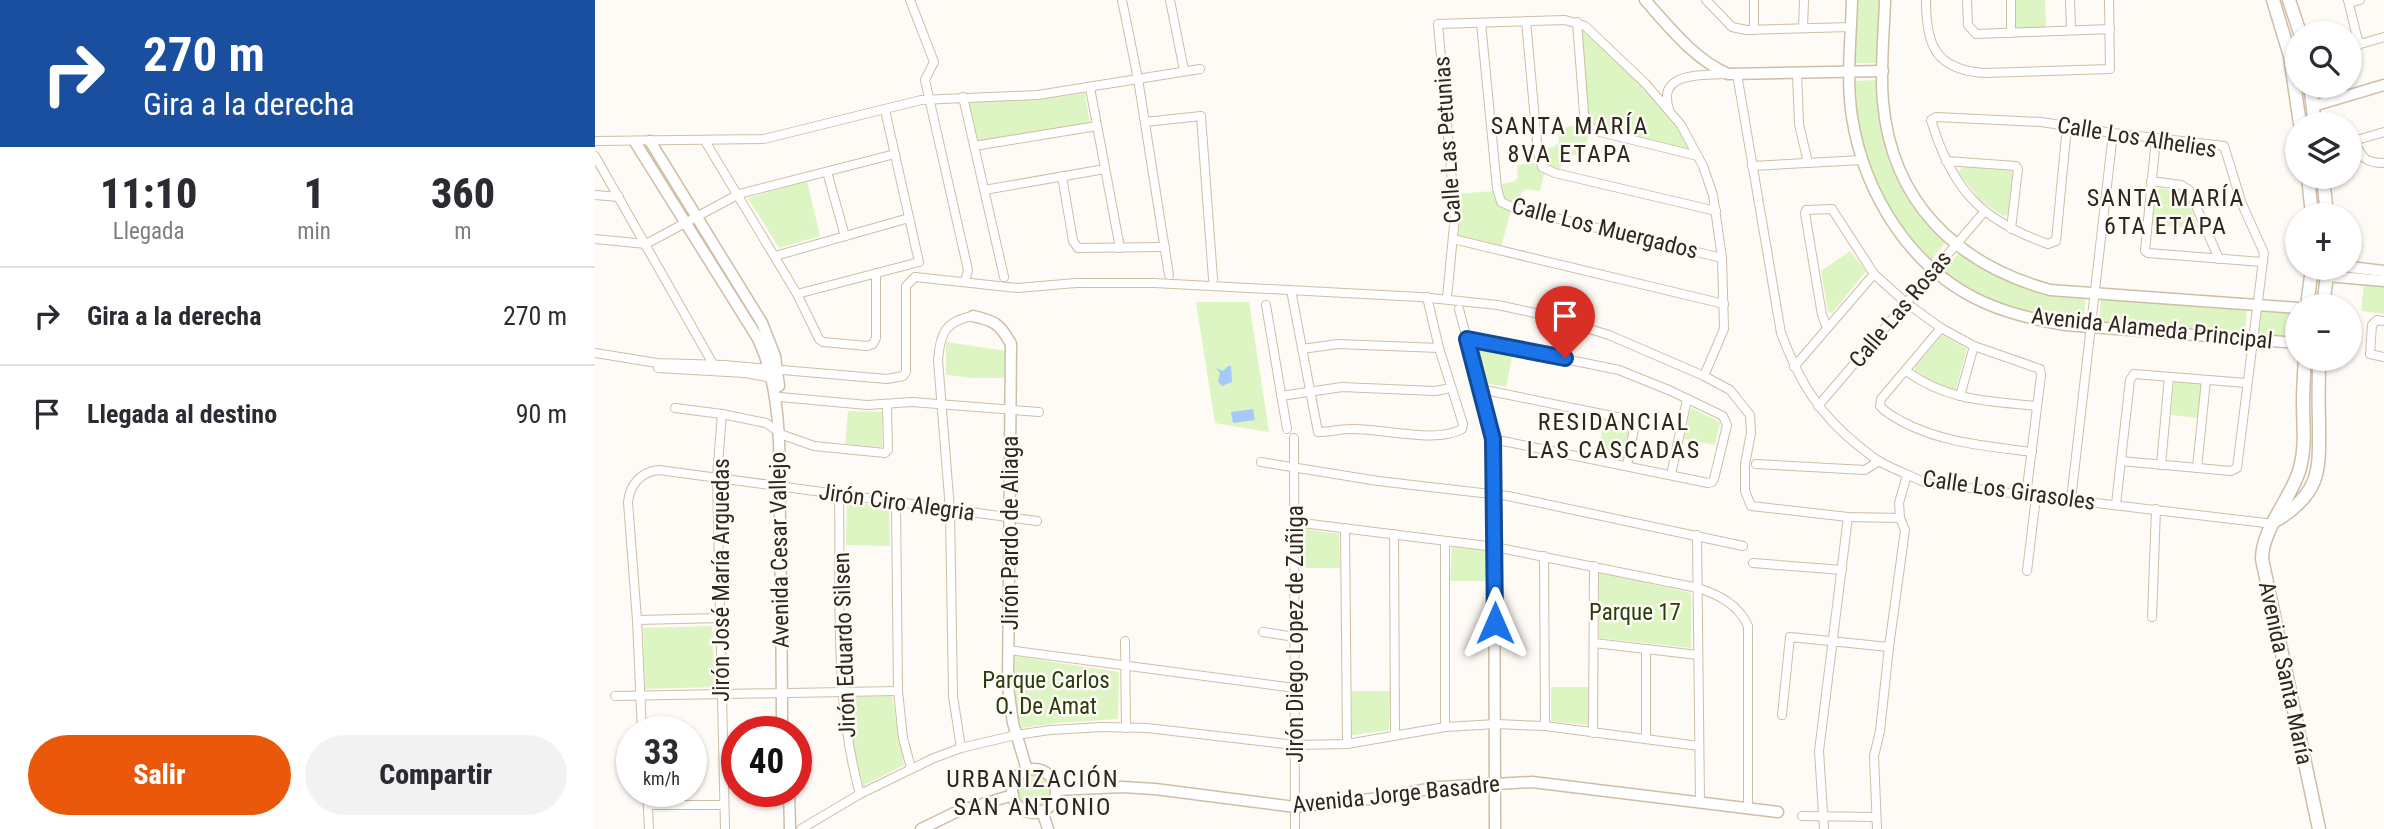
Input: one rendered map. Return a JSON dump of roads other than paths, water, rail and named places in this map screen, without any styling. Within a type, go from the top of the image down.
[{"type":"main road","points":[[2273,0],[2290,56],[2298,112]]},
{"type":"main road","points":[[2289,0],[2296,21]]},
{"type":"main road","points":[[2311,98],[2314,112]]},
{"type":"main road","name":"Avenida Santa María","points":[[2304,371],[2305,436],[2302,458],[2298,476],[2263,548],[2263,569],[2319,829]]},
{"type":"main road","points":[[2275,522],[2302,499],[2317,477],[2320,454],[2319,371]]},
{"type":"street","points":[[910,0],[934,62],[925,80],[968,270],[965,281]]},
{"type":"street","points":[[1122,0],[1138,79],[1169,275]]},
{"type":"street","points":[[1170,0],[1184,70]]},
{"type":"street","points":[[1645,0],[1699,58],[1710,66],[1733,74]]},
{"type":"street","points":[[1706,0],[1732,27],[1754,30],[1851,27]]},
{"type":"street","points":[[1754,0],[1754,30]]},
{"type":"street","points":[[1803,28],[1804,0]]},
{"type":"street","name":"Avenida Alameda Principal","points":[[1851,0],[1852,116],[1868,180],[1893,225],[1917,254],[1934,268],[1979,300],[2008,312],[2065,325],[2285,342]]},
{"type":"street","name":"Avenida Alameda Principal","points":[[1885,0],[1883,101],[1895,158],[1917,201],[1956,244],[1990,268],[2017,281],[2050,289],[2285,307]]},
{"type":"street","points":[[1926,0],[1928,36],[1941,59],[1952,67],[1983,73],[2110,69],[2109,0]]},
{"type":"street","points":[[1967,0],[1967,19],[1971,30],[1976,34],[2110,29]]},
{"type":"street","points":[[2011,0],[2011,33]]},
{"type":"street","points":[[2070,0],[2071,30]]},
{"type":"street","points":[[2352,21],[2349,2],[2360,0]]},
{"type":"street","points":[[1482,23],[1565,20],[1577,22],[1595,34],[1672,113]]},
{"type":"street","points":[[1526,21],[1538,153],[1542,167],[1555,173],[1716,211]]},
{"type":"street","points":[[1577,22],[1584,113],[1588,126],[1596,131],[1698,156]]},
{"type":"street","name":"Calle Las Petunias","points":[[1447,298],[1455,215],[1438,24],[1482,23]]},
{"type":"street","name":"Calle Los Muergados","points":[[1482,23],[1497,188],[1501,202],[1509,207],[1722,258]]},
{"type":"street","points":[[2362,44],[2384,37]]},
{"type":"street","points":[[1645,83],[1664,88],[1701,69],[1699,58]]},
{"type":"street","points":[[595,141],[764,139],[931,99],[1038,95],[1200,69]]},
{"type":"street","points":[[1687,76],[1883,71]]},
{"type":"street","points":[[1797,73],[1799,124],[1808,163]]},
{"type":"street","name":"Calle Los Girasoles","points":[[1733,74],[1781,333],[1794,367],[1818,406],[1845,435],[1879,461],[1926,483],[2275,522]]},
{"type":"street","points":[[1675,82],[1670,87],[1667,100],[1709,181],[1722,258],[1724,329],[1704,376]]},
{"type":"street","points":[[2313,106],[2384,85]]},
{"type":"street","points":[[1090,88],[1119,248]]},
{"type":"street","points":[[963,97],[1004,277]]},
{"type":"street","points":[[797,294],[919,262],[885,110]]},
{"type":"street","points":[[1145,122],[1201,116],[1213,279]]},
{"type":"street","name":"Calle Los Alhelies","points":[[1946,161],[1931,120],[1933,117],[2041,122],[2224,146],[2242,204],[2264,253],[2237,468],[2231,471],[2197,468]]},
{"type":"street","points":[[974,146],[1097,126]]},
{"type":"street","points":[[1946,161],[1958,181],[1984,212],[2011,229],[2048,244],[2056,241],[2067,126]]},
{"type":"street","points":[[2362,139],[2384,132]]},
{"type":"street","points":[[2071,500],[2113,133]]},
{"type":"street","points":[[2156,138],[2144,251],[2262,262]]},
{"type":"street","points":[[650,141],[762,323],[775,356],[773,372]]},
{"type":"street","points":[[705,141],[797,294],[819,339],[823,342],[867,346],[873,344],[876,338],[876,273]]},
{"type":"street","points":[[635,142],[757,337],[773,372]]},
{"type":"street","points":[[595,239],[646,244],[738,195],[895,154]]},
{"type":"street","points":[[595,156],[713,365]]},
{"type":"street","points":[[2362,159],[2369,163],[2384,163]]},
{"type":"street","points":[[1752,166],[1862,160]]},
{"type":"street","points":[[1946,161],[2016,166],[2018,169],[2011,229]]},
{"type":"street","points":[[984,190],[1105,169]]},
{"type":"street","points":[[827,172],[845,236]]},
{"type":"street","points":[[1062,176],[1073,241],[1079,248],[1165,247]]},
{"type":"street","points":[[2151,181],[2181,185],[2189,190],[2219,259]]},
{"type":"street","points":[[595,195],[619,197]]},
{"type":"street","points":[[1828,328],[1822,315],[1806,210],[1832,209],[1874,274],[1905,302],[1941,328],[1974,346],[2040,369],[2026,496]]},
{"type":"street","name":"Calle Las Rosas","points":[[1818,406],[1984,212]]},
{"type":"street","points":[[775,256],[909,218]]},
{"type":"street","points":[[1453,239],[1724,304]]},
{"type":"street","points":[[2362,268],[2384,271]]},
{"type":"street","points":[[1794,367],[1874,274]]},
{"type":"street","points":[[595,353],[657,363],[713,365],[773,372],[887,379],[903,376],[906,372],[906,286],[915,277],[1017,288],[1076,283],[1154,284],[1447,298],[1548,316],[1609,335],[1730,390],[1750,415],[1751,433],[1745,464],[1745,491],[1751,506],[1847,517],[1900,518]]},
{"type":"street","points":[[2362,277],[2384,281]]},
{"type":"street","points":[[1291,290],[1318,432],[1352,429],[1433,435],[1462,429],[1463,424],[1439,348],[1427,297]]},
{"type":"street","points":[[1266,305],[1287,429]]},
{"type":"street","points":[[1459,309],[1493,439],[1495,829]]},
{"type":"street","points":[[961,748],[953,696],[950,510],[938,360],[940,340],[947,328],[960,318],[973,316]]},
{"type":"street","name":"Jirón Pardo de Aliaga","points":[[973,316],[992,321],[1003,329],[1011,344],[1008,687],[1016,735],[1027,770]]},
{"type":"street","points":[[2384,321],[2377,320],[2372,325],[2370,354],[2384,357]]},
{"type":"street","points":[[1941,328],[1879,403],[1885,412],[1922,432],[1957,443],[2032,452]]},
{"type":"street","points":[[1467,339],[1619,370],[1723,416],[1727,425],[1712,482],[1493,439]]},
{"type":"street","points":[[1302,349],[1338,344],[1439,348]]},
{"type":"street","points":[[1959,396],[1974,346]]},
{"type":"street","points":[[658,368],[773,372]]},
{"type":"street","points":[[1906,371],[1940,392],[2037,406]]},
{"type":"street","name":"Avenida Cesar Vallejo","points":[[773,372],[780,397],[787,716]]},
{"type":"street","name":"Avenida Cesar Vallejo","points":[[773,372],[780,432]]},
{"type":"street","points":[[2116,504],[2131,377],[2134,374],[2246,383]]},
{"type":"street","points":[[2161,465],[2169,377]]},
{"type":"street","points":[[2121,461],[2197,468],[2206,380]]},
{"type":"street","points":[[1281,396],[1342,387],[1435,391],[1451,388]]},
{"type":"street","points":[[1480,389],[1627,419],[1634,429],[1627,467]]},
{"type":"street","points":[[780,397],[867,405],[912,402],[1039,412]]},
{"type":"street","points":[[1671,475],[1687,399]]},
{"type":"street","points":[[675,408],[722,414],[766,424],[814,446],[885,453],[888,450],[887,405]]},
{"type":"street","name":"Jirón José María Arguedas","points":[[722,414],[717,477],[722,716]]},
{"type":"street","name":"Jirón Diego Lopez de Zuñiga","points":[[1294,438],[1295,829]]},
{"type":"street","points":[[1756,464],[1865,470],[1879,461]]},
{"type":"street","points":[[1261,462],[1378,481],[1494,495],[1743,546]]},
{"type":"street","name":"Jirón Ciro Alegria","points":[[641,716],[628,502],[632,487],[642,475],[659,470],[1037,521]]},
{"type":"street","points":[[1877,829],[1874,756],[1880,731],[1905,530],[1900,518],[1899,503],[1907,475]]},
{"type":"street","name":"Jirón Eduardo Silsen","points":[[839,494],[842,692],[846,739],[860,794]]},
{"type":"street","points":[[2027,572],[2036,496]]},
{"type":"street","points":[[896,503],[898,691],[903,738],[911,768]]},
{"type":"street","points":[[2152,617],[2156,509]]},
{"type":"street","points":[[1823,829],[1819,751],[1847,517]]},
{"type":"street","points":[[1294,522],[1495,547],[1698,588],[1727,599],[1748,626],[1748,808]]},
{"type":"street","points":[[1345,528],[1347,744]]},
{"type":"street","points":[[1394,534],[1395,736]]},
{"type":"street","points":[[1697,535],[1700,802]]},
{"type":"street","points":[[1444,541],[1445,727]]},
{"type":"street","points":[[1544,556],[1545,726]]},
{"type":"street","points":[[1753,562],[1842,570]]},
{"type":"street","points":[[1593,733],[1594,566]]},
{"type":"street","points":[[637,620],[721,618]]},
{"type":"street","points":[[1263,632],[1295,636]]},
{"type":"street","points":[[1782,715],[1790,637],[1889,647]]},
{"type":"street","points":[[1125,641],[1126,728]]},
{"type":"street","points":[[1594,643],[1698,655]]},
{"type":"street","points":[[1646,649],[1646,739]]},
{"type":"street","points":[[1009,650],[1295,688]]},
{"type":"street","points":[[615,695],[898,691]]},
{"type":"street","name":"Avenida Cesar Vallejo","points":[[783,716],[785,692]]},
{"type":"street","points":[[801,829],[911,768],[961,748],[1016,735],[1089,727],[1126,728],[1295,745],[1347,744],[1445,727],[1496,724],[1545,726],[1699,746]]},
{"type":"street","points":[[1034,769],[1046,773],[1056,790],[1052,803],[1035,813],[1023,810],[1015,801],[1012,789],[1017,777],[1034,769]]},
{"type":"street","name":"Avenida Jorge Basadre","points":[[1056,790],[1122,787],[1155,789],[1295,807],[1380,798],[1439,787],[1532,782],[1778,812]]},
{"type":"street","points":[[921,829],[956,812],[1013,795]]},
{"type":"street","points":[[648,807],[649,829]]},
{"type":"street","name":"Jirón José María Arguedas","points":[[724,807],[725,829]]},
{"type":"street","points":[[783,807],[784,829]]},
{"type":"street","points":[[789,807],[790,829]]},
{"type":"street","points":[[1042,811],[1048,829]]},
{"type":"street","points":[[1802,816],[1876,817]]},
{"type":"water","points":[[1231,366],[1232,382],[1222,386],[1218,382],[1220,373],[1216,368],[1223,371]]},
{"type":"water","points":[[1253,409],[1255,420],[1233,423],[1231,412]]},
{"type":"district","name":"SANTA MARÍA 8VA ETAPA","points":[[1570,140]]},
{"type":"district","name":"SANTA MARÍA 6TA ETAPA","points":[[2166,212]]},
{"type":"district","name":"RESIDANCIAL LAS CASCADAS","points":[[1614,436]]},
{"type":"district","name":"URBANIZACIÓN SAN ANTONIO","points":[[1033,793]]},
{"type":"park label","name":"Parque 17","points":[[1635,612]]},
{"type":"park label","name":"Parque Carlos O. De Amat","points":[[1046,693]]}]
